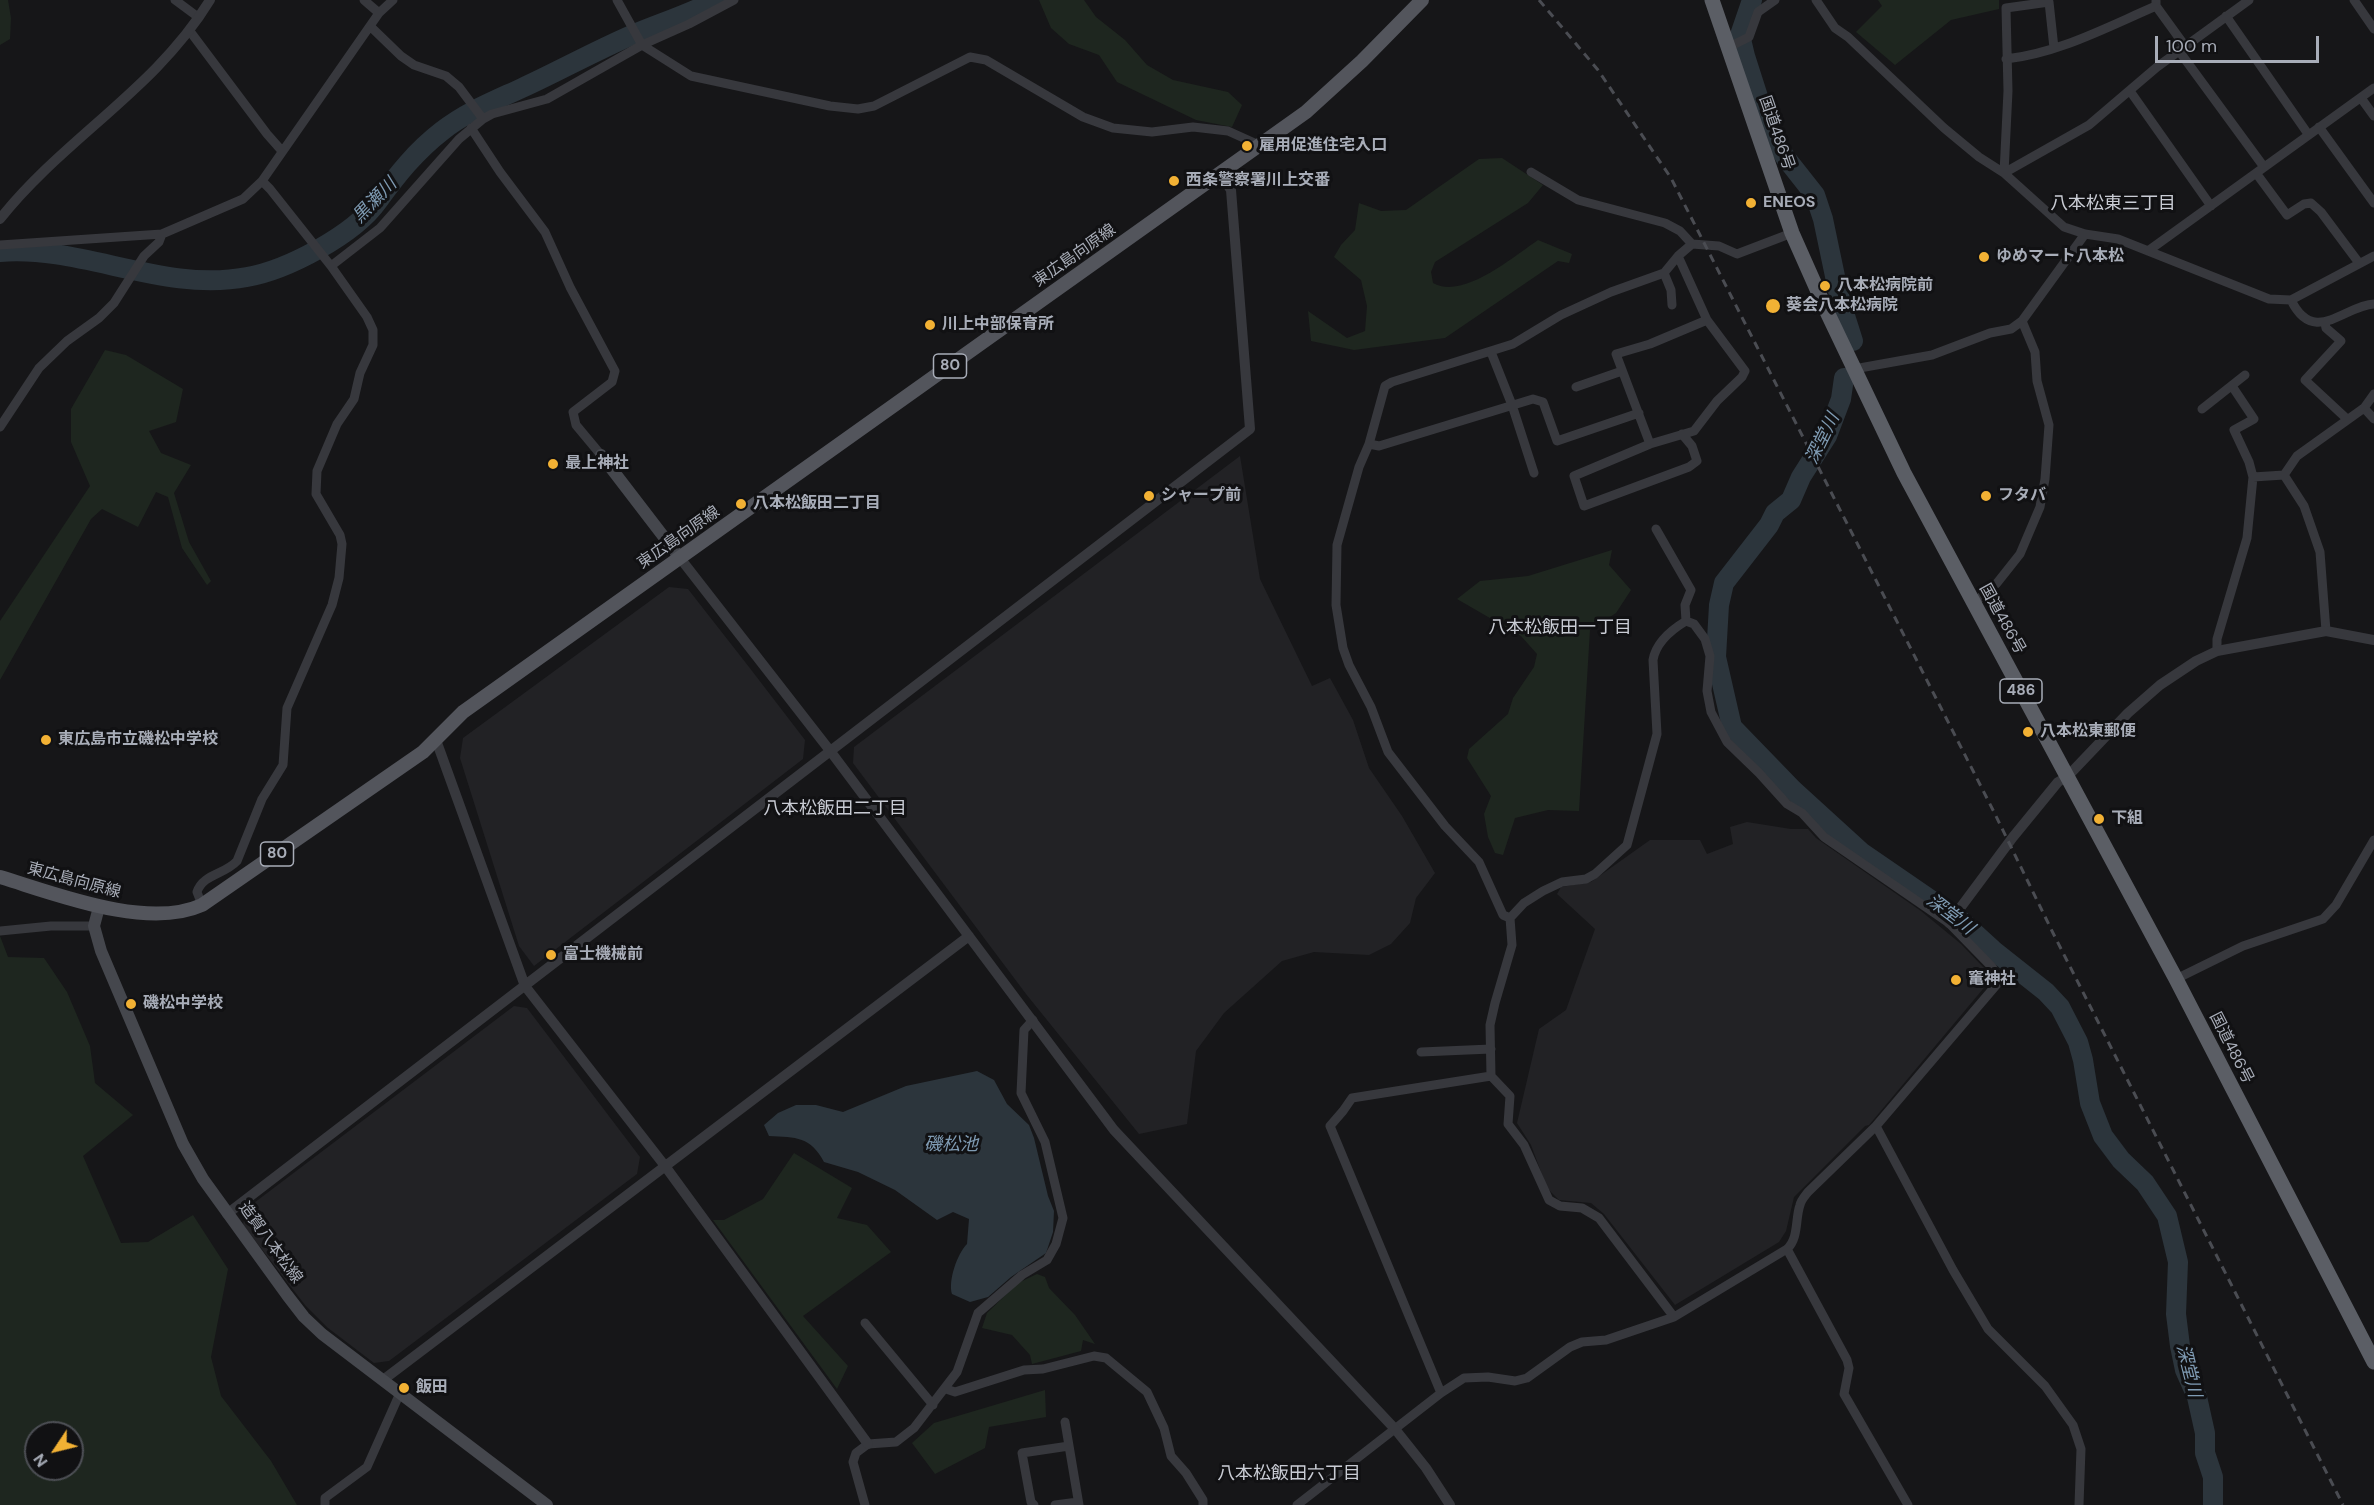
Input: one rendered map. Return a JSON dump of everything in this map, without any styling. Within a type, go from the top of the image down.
[{"type":"highway","name":"国道486号","points":[[1712,0],[1736,44],[1792,233],[1904,473],[2176,979],[2374,1362]]},
{"type":"main road","name":"東広島向原線","points":[[0,878],[114,911],[152,913],[191,910],[202,905],[423,752],[463,712],[1306,112],[1362,61],[1422,0]]},
{"type":"main road","points":[[601,455],[680,558]]},
{"type":"main road","points":[[94,926],[99,907]]},
{"type":"main road","name":"造賀八本松線","points":[[94,926],[101,951],[183,1144],[227,1214],[304,1317],[322,1334],[547,1505]]},
{"type":"street","points":[[175,0],[198,17]]},
{"type":"street","points":[[0,219],[33,180],[157,69],[210,0]]},
{"type":"street","points":[[364,0],[380,13]]},
{"type":"street","points":[[0,245],[162,234],[243,199],[262,181],[380,13],[393,0]]},
{"type":"street","points":[[617,0],[642,45],[691,76],[830,106],[858,109],[874,106],[970,57],[986,60],[1083,117],[1113,128],[1152,132],[1193,128],[1228,131],[1259,145]]},
{"type":"street","points":[[330,264],[380,228],[459,139],[483,119],[492,114],[547,99],[642,45],[734,0]]},
{"type":"street","points":[[1736,44],[1749,36],[1758,12],[1774,0]]},
{"type":"street","points":[[1816,0],[1835,28],[1962,143],[2004,173],[2064,227],[2085,234],[2118,239],[2268,299],[2291,300],[2374,256]]},
{"type":"street","points":[[2004,173],[2089,125],[2182,49],[2248,0]]},
{"type":"street","points":[[2354,0],[2374,29]]},
{"type":"street","points":[[2004,173],[2008,91],[2006,8],[2049,2],[2054,48]]},
{"type":"street","points":[[2006,59],[2030,56],[2068,45],[2156,3],[2182,49],[2287,215],[2304,204],[2311,203],[2321,212],[2359,263]]},
{"type":"street","points":[[2226,16],[2308,134]]},
{"type":"street","points":[[371,27],[401,56],[414,65],[446,76],[469,99],[483,119]]},
{"type":"street","points":[[189,30],[282,151]]},
{"type":"street","points":[[2148,251],[2374,88]]},
{"type":"street","points":[[2130,91],[2211,206]]},
{"type":"street","points":[[2361,98],[2374,116]]},
{"type":"street","points":[[2319,127],[2374,203]]},
{"type":"street","points":[[471,128],[500,172],[546,232],[570,287],[615,371],[612,382],[573,412],[576,425],[601,455]]},
{"type":"street","points":[[1531,172],[1578,200],[1665,223],[1680,231],[1692,244],[1719,246],[1737,254],[1792,233]]},
{"type":"street","points":[[227,1214],[831,753],[1250,429],[1231,190],[1220,173]]},
{"type":"street","points":[[202,905],[197,891],[199,884],[206,878],[230,868],[237,861],[262,799],[280,772],[286,754],[288,708],[332,605],[339,578],[342,544],[340,535],[316,494],[317,471],[337,424],[354,399],[360,373],[373,345],[373,330],[367,317],[315,244],[262,181]]},
{"type":"street","points":[[0,426],[39,368],[67,341],[99,318],[114,303],[144,256],[159,242],[162,234]]},
{"type":"street","points":[[1854,369],[1932,355],[1990,333],[2011,329],[2022,321],[2085,234]]},
{"type":"street","points":[[1510,918],[1503,915],[1479,862],[1445,826],[1388,752],[1371,707],[1349,665],[1343,648],[1335,596],[1337,544],[1385,386],[1513,344],[1561,315],[1611,292],[1664,273],[1692,244]]},
{"type":"street","points":[[1678,256],[1707,320],[1745,371],[1742,377],[1717,401],[1694,431],[1650,444],[1574,476],[1584,506],[1689,467],[1696,461],[1692,446],[1682,435]]},
{"type":"street","points":[[1664,273],[1671,290],[1672,305]]},
{"type":"street","points":[[2291,300],[2296,310],[2308,319],[2325,323],[2374,304]]},
{"type":"street","points":[[1650,444],[1616,354],[1650,344],[1707,320]]},
{"type":"street","points":[[1973,604],[1997,583],[2020,554],[2040,507],[2045,479],[2049,425],[2037,381],[2034,352],[2022,321]]},
{"type":"street","points":[[2325,323],[2326,328],[2341,341],[2305,380],[2347,419]]},
{"type":"street","points":[[1491,352],[1512,405],[1534,473]]},
{"type":"street","points":[[1576,387],[1622,370]]},
{"type":"street","points":[[2202,409],[2245,375]]},
{"type":"street","points":[[2217,651],[2217,639],[2247,538],[2253,477],[2249,462],[2234,430],[2254,419],[2232,386]]},
{"type":"street","points":[[2284,475],[2297,456],[2364,408],[2374,394]]},
{"type":"street","points":[[1369,444],[1379,446],[1533,399],[1543,402],[1557,441],[1639,413]]},
{"type":"street","points":[[2364,408],[2374,419]]},
{"type":"street","points":[[2253,477],[2284,475]]},
{"type":"street","points":[[2284,475],[2304,506],[2320,552],[2326,631]]},
{"type":"street","points":[[1656,529],[1692,590],[1685,605],[1686,621]]},
{"type":"street","points":[[680,558],[831,753],[1114,1130],[1395,1430],[1426,1468],[1450,1505]]},
{"type":"street","points":[[1674,1317],[1599,1218],[1582,1208],[1560,1206],[1549,1200],[1524,1145],[1508,1124],[1510,1096],[1491,1076],[1490,1025],[1512,945],[1510,918],[1524,903],[1543,891],[1563,882],[1586,879],[1595,874],[1627,845],[1657,734],[1653,660],[1655,650],[1673,629],[1686,621]]},
{"type":"street","points":[[1298,1505],[1441,1393],[1464,1378],[1488,1377],[1515,1381],[1527,1378],[1570,1347],[1582,1342],[1606,1340],[1674,1317],[1786,1249],[1790,1246],[1796,1231],[1800,1204],[1808,1192],[1876,1126],[1998,983],[1992,967],[1952,919],[1824,837],[1802,813],[1787,804],[1727,742],[1711,712],[1707,691],[1710,656],[1705,639],[1694,624],[1686,621]]},
{"type":"street","points":[[1952,919],[2013,837],[2058,782],[2067,777],[2128,712],[2160,685],[2196,661],[2217,651],[2326,631],[2374,640]]},
{"type":"street","points":[[436,740],[525,986],[665,1166],[868,1444]]},
{"type":"street","points":[[2176,979],[2243,946],[2323,919],[2336,905],[2374,840]]},
{"type":"street","points":[[0,931],[51,926],[94,926]]},
{"type":"street","points":[[383,1380],[969,936]]},
{"type":"street","points":[[865,1505],[853,1462],[856,1453],[868,1444],[896,1442],[914,1428],[957,1372],[978,1313],[1022,1275],[1047,1260],[1056,1244],[1063,1218],[1045,1142],[1021,1094],[1024,1030],[1033,1020]]},
{"type":"street","points":[[1421,1052],[1491,1048]]},
{"type":"street","points":[[1441,1393],[1330,1126],[1352,1098],[1491,1076]]},
{"type":"street","points":[[1876,1126],[1953,1270],[1988,1329],[2045,1386],[2073,1425],[2081,1449],[2079,1505]]},
{"type":"street","points":[[1786,1249],[1847,1360],[1849,1368],[1844,1394],[1908,1505]]},
{"type":"street","points":[[865,1323],[933,1405]]},
{"type":"street","points":[[946,1389],[955,1392],[1024,1370],[1042,1369],[1094,1356],[1106,1358],[1147,1392],[1164,1428],[1171,1456],[1186,1473],[1203,1500],[1203,1505]]},
{"type":"street","points":[[325,1505],[325,1498],[367,1467],[400,1393]]},
{"type":"street","points":[[1055,1505],[1078,1503],[1065,1422]]},
{"type":"street","points":[[1034,1505],[1031,1502],[1022,1453],[1069,1446]]},
{"type":"shaded area","points":[[0,0],[8,0],[11,18],[10,39],[0,45]]},
{"type":"shaded area","points":[[1039,0],[1084,0],[1096,17],[1125,40],[1147,65],[1173,80],[1228,92],[1242,105],[1232,127],[1196,120],[1117,82],[1099,55],[1069,44],[1051,28]]},
{"type":"shaded area","points":[[1878,0],[1999,0],[1999,9],[1951,20],[1895,65],[1856,32],[1882,6]]},
{"type":"shaded area","points":[[1502,158],[1543,185],[1528,203],[1435,262],[1431,272],[1433,283],[1445,287],[1459,286],[1473,281],[1502,266],[1538,240],[1572,254],[1569,263],[1558,261],[1445,338],[1354,350],[1311,341],[1308,311],[1347,338],[1365,331],[1367,306],[1361,280],[1334,257],[1341,245],[1355,230],[1359,203],[1381,211],[1406,210],[1479,159]]},
{"type":"shaded area","points":[[105,350],[126,355],[183,389],[176,422],[149,431],[161,453],[191,465],[174,493],[189,542],[211,581],[207,585],[182,548],[168,497],[156,492],[138,527],[102,509],[91,519],[0,680],[0,621],[90,486],[71,442],[71,409]]},
{"type":"shaded area","points":[[1240,456],[1260,579],[1312,686],[1330,678],[1353,720],[1369,768],[1402,816],[1435,873],[1416,898],[1410,923],[1391,944],[1369,955],[1314,952],[1282,961],[1224,1013],[1196,1051],[1187,1124],[1139,1134],[1026,994],[853,763],[854,747]]},
{"type":"shaded area","points":[[1612,550],[1609,565],[1631,590],[1616,613],[1590,630],[1579,811],[1548,810],[1515,818],[1503,855],[1495,853],[1488,837],[1484,814],[1491,796],[1467,758],[1469,749],[1508,714],[1513,698],[1534,667],[1537,654],[1521,636],[1457,599],[1480,581],[1528,576]]},
{"type":"shaded area","points":[[669,587],[688,589],[749,667],[805,740],[803,759],[534,966],[519,946],[460,758],[463,738]]},
{"type":"shaded area","points":[[1747,822],[1791,829],[1808,829],[1816,838],[1921,911],[1961,944],[1985,969],[1988,983],[1869,1125],[1865,1126],[1794,1197],[1786,1231],[1779,1242],[1675,1305],[1604,1214],[1591,1203],[1559,1200],[1547,1188],[1531,1145],[1517,1123],[1539,1029],[1566,1010],[1595,929],[1557,894],[1561,887],[1591,882],[1650,840],[1700,840],[1707,854],[1733,844],[1730,827]]},
{"type":"shaded area","points":[[0,936],[8,957],[44,958],[67,992],[90,1046],[95,1083],[133,1115],[83,1156],[121,1243],[148,1242],[193,1215],[228,1269],[211,1357],[221,1396],[271,1461],[297,1505],[0,1505]]},
{"type":"shaded area","points":[[514,1006],[527,1008],[640,1157],[637,1174],[389,1361],[374,1363],[328,1328],[305,1305],[243,1225],[246,1209]]},
{"type":"shaded area","points":[[794,1153],[852,1188],[837,1218],[867,1225],[891,1252],[803,1316],[848,1366],[837,1389],[713,1220],[724,1220],[763,1199]]},
{"type":"shaded area","points":[[1037,1274],[1045,1277],[1049,1288],[1075,1315],[1095,1344],[1083,1340],[1081,1351],[1032,1364],[1030,1355],[1012,1335],[982,1328],[987,1313],[1018,1283]]},
{"type":"shaded area","points":[[1045,1390],[1046,1417],[989,1427],[985,1448],[935,1474],[912,1443],[934,1423]]},
{"type":"water","name":"磯松池","points":[[977,1071],[994,1080],[1007,1104],[1029,1125],[1054,1211],[1053,1232],[1046,1253],[1011,1277],[988,1297],[970,1302],[952,1294],[951,1289],[954,1268],[967,1244],[969,1219],[953,1212],[937,1220],[895,1190],[858,1172],[824,1162],[814,1148],[802,1140],[769,1136],[764,1125],[778,1113],[796,1105],[816,1105],[843,1112],[906,1086]]},
{"type":"waterway","name":"黒瀬川","points":[[0,252],[61,255],[184,279],[216,280],[247,277],[281,267],[318,249],[353,226],[367,214],[415,155],[451,124],[481,107],[618,41],[716,0]]},
{"type":"waterway","name":"深堂川","points":[[1752,0],[1740,35],[1745,56],[1768,128],[1785,157],[1815,195],[1823,219],[1840,300],[1853,341]]},
{"type":"waterway","name":"深堂川","points":[[1844,378],[1841,399],[1827,436],[1801,477],[1791,500],[1775,513],[1769,525],[1724,583],[1719,605],[1716,657],[1732,727],[1793,790],[1861,852],[1960,920],[1993,950],[2046,992],[2060,1007],[2078,1042],[2090,1103],[2103,1136],[2121,1160],[2145,1183],[2167,1216],[2178,1262],[2176,1314],[2180,1346],[2185,1370],[2197,1397],[2205,1433],[2205,1453],[2213,1477],[2213,1505]]},
{"type":"railway","points":[[1539,0],[1598,70],[1671,178],[2343,1505]]},
{"type":"place","name":"雇用促進住宅入口","points":[[1247,146]]},
{"type":"place","name":"西条警察署川上交番","points":[[1174,181]]},
{"type":"place","name":"ENEOS","points":[[1751,203]]},
{"type":"place","name":"ゆめマート八本松","points":[[1984,257]]},
{"type":"place","name":"八本松病院前","points":[[1825,286]]},
{"type":"place","name":"葵会八本松病院","points":[[1773,306]]},
{"type":"place","name":"川上中部保育所","points":[[930,325]]},
{"type":"place","name":"最上神社","points":[[553,464]]},
{"type":"place","name":"シャープ前","points":[[1149,496]]},
{"type":"place","name":"フタバ","points":[[1986,496]]},
{"type":"place","name":"八本松飯田二丁目","points":[[741,504]]},
{"type":"place","name":"八本松東郵便","points":[[2028,732]]},
{"type":"place","name":"東広島市立磯松中学校","points":[[46,740]]},
{"type":"place","name":"下組","points":[[2099,819]]},
{"type":"place","name":"富士機械前","points":[[551,955]]},
{"type":"place","name":"竃神社","points":[[1956,980]]},
{"type":"place","name":"磯松中学校","points":[[131,1004]]},
{"type":"place","name":"飯田","points":[[404,1388]]},
{"type":"district","name":"八本松東三丁目","points":[[2113,204]]},
{"type":"district","name":"八本松飯田一丁目","points":[[1560,628]]},
{"type":"district","name":"八本松飯田二丁目","points":[[835,809]]},
{"type":"district","name":"八本松飯田六丁目","points":[[1289,1474]]}]
